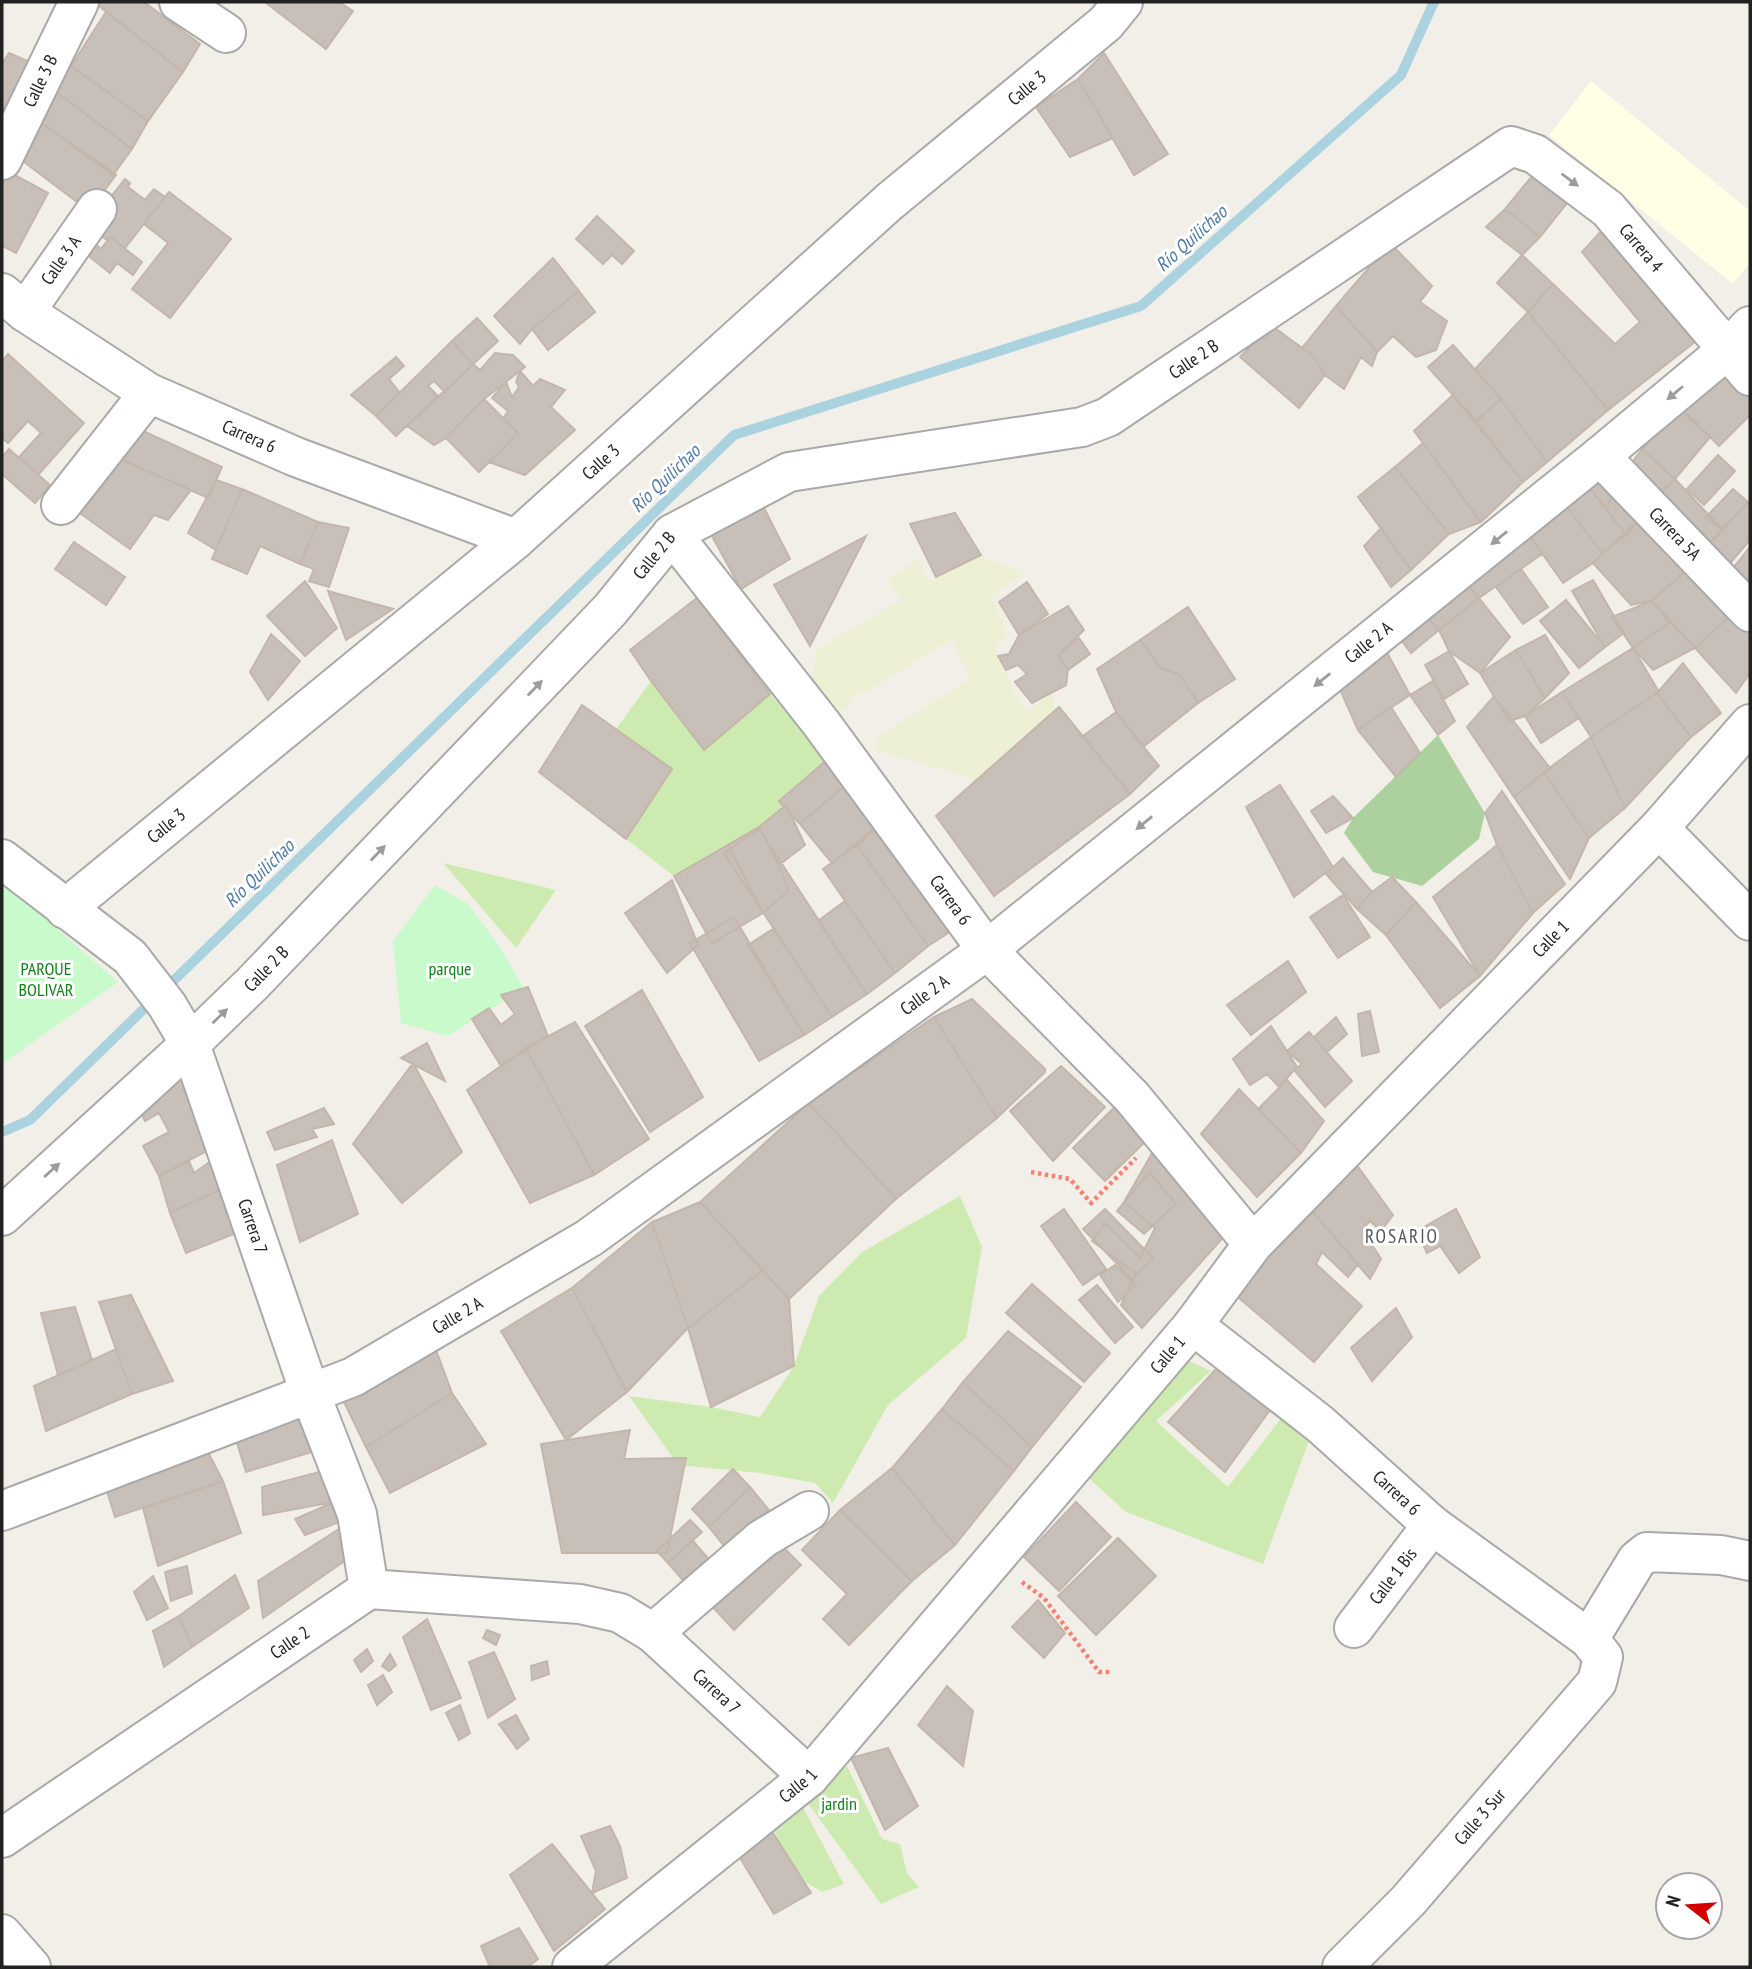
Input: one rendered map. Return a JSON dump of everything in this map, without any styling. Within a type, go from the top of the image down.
[{"type":"street","name":"Calle 3 B","points":[[2,160],[79,2]]},
{"type":"street","points":[[179,2],[226,33]]},
{"type":"street","name":"Calle 3","points":[[65,909],[516,539],[889,202],[1106,23],[1123,2]]},
{"type":"street","name":"Carrera 4","points":[[1511,146],[1535,154],[1608,209],[1742,351]]},
{"type":"street","name":"Calle 2 B","points":[[2,1216],[182,1030],[252,984],[601,620],[672,534],[789,472],[1082,427],[1108,416],[1511,146]]},
{"type":"street","name":"Calle 3 A","points":[[13,302],[97,209]]},
{"type":"street","name":"Carrera 6","points":[[13,302],[149,393],[296,457],[516,539]]},
{"type":"street","name":"Calle 2 A","points":[[2,1511],[353,1377],[589,1238],[987,950],[1600,456],[1742,351]]},
{"type":"street","points":[[61,505],[149,393]]},
{"type":"street","name":"Carrera 5A","points":[[1600,456],[1750,612]]},
{"type":"street","name":"Carrera 6","points":[[672,534],[821,723],[987,950],[1132,1097],[1254,1244]]},
{"type":"street","name":"Calle 1","points":[[572,1967],[809,1777],[1193,1325],[1254,1244],[1659,828],[1750,724]]},
{"type":"street","points":[[1659,828],[1750,921]]},
{"type":"street","name":"Carrera 7","points":[[2,859],[130,957],[182,1030],[310,1393],[356,1514],[369,1589],[580,1604],[620,1613],[653,1633],[809,1777]]},
{"type":"street","name":"Carrera 6","points":[[1193,1325],[1320,1423],[1432,1525],[1596,1648]]},
{"type":"street","points":[[653,1633],[762,1539],[809,1511]]},
{"type":"street","name":"Calle 1 Bis","points":[[1354,1628],[1432,1525]]},
{"type":"street","name":"Calle 3 Sur","points":[[1342,1967],[1408,1901],[1597,1682],[1596,1648],[1637,1560],[1647,1552],[1721,1555],[1750,1561]]},
{"type":"street","name":"Calle 2","points":[[2,1838],[369,1589]]},
{"type":"street","points":[[2,1934],[31,1967]]},
{"type":"path","points":[[1031,1172],[1070,1179],[1091,1203],[1161,1133]]},
{"type":"path","points":[[993,1561],[1044,1598],[1099,1672],[1111,1672]]},
{"type":"shaded area","points":[[1591,81],[1750,211],[1750,263],[1733,284],[1549,135]]},
{"type":"shaded area","points":[[980,556],[1025,572],[991,597],[1008,634],[996,646],[998,656],[1014,692],[1028,710],[1053,692],[1054,712],[975,782],[968,777],[873,750],[880,735],[970,679],[952,639],[863,694],[860,691],[844,712],[810,691],[816,650],[900,600],[888,580],[918,558],[928,580]]},
{"type":"green space","points":[[651,681],[704,749],[770,694],[845,778],[806,824],[794,822],[786,806],[759,827],[674,876],[626,839],[672,769],[616,729]]},
{"type":"green space","points":[[1438,735],[1485,813],[1479,839],[1422,886],[1373,872],[1344,833],[1353,818]]},
{"type":"green space","points":[[443,863],[556,890],[516,948]]},
{"type":"green space","name":"PARQUE BOLIVAR","points":[[2,881],[118,982],[2,1064]]},
{"type":"green space","name":"parque","points":[[435,885],[468,904],[498,944],[524,988],[448,1036],[401,1023],[393,941]]},
{"type":"green space","points":[[960,1196],[982,1247],[966,1338],[888,1405],[833,1503],[815,1483],[760,1473],[678,1465],[629,1396],[711,1407],[760,1417],[794,1366],[819,1296],[862,1252]]},
{"type":"green space","points":[[1187,1360],[1211,1371],[1156,1421],[1228,1487],[1285,1413],[1314,1427],[1263,1564],[1126,1512],[1083,1473]]},
{"type":"green space","name":"jardin","points":[[847,1766],[882,1839],[900,1844],[907,1873],[919,1887],[881,1904],[805,1799]]},
{"type":"green space","name":"jardin","points":[[798,1798],[844,1884],[822,1892],[801,1879],[780,1843],[770,1821]]},
{"type":"building","points":[[94,2],[144,2],[200,44],[183,72]]},
{"type":"building","points":[[265,2],[339,2],[353,11],[326,49]]},
{"type":"building","points":[[106,12],[183,72],[148,121],[71,66]]},
{"type":"building","points":[[9,53],[32,63],[2,117],[2,64]]},
{"type":"building","points":[[1104,53],[1168,154],[1134,175],[1078,79]]},
{"type":"building","points":[[71,66],[148,121],[132,149],[55,91]]},
{"type":"building","points":[[1078,79],[1113,138],[1070,157],[1036,107]]},
{"type":"building","points":[[55,91],[132,149],[113,175],[35,118]]},
{"type":"building","points":[[35,118],[116,175],[89,211],[11,152]]},
{"type":"building","points":[[1537,170],[1575,193],[1540,237],[1505,209]]},
{"type":"building","points":[[9,172],[48,193],[16,253],[2,246],[2,186]]},
{"type":"building","points":[[125,179],[130,183],[128,187],[145,200],[154,189],[165,197],[125,248],[110,237],[107,240],[88,226]]},
{"type":"building","points":[[169,192],[231,239],[170,318],[132,289],[168,243],[144,224]]},
{"type":"building","points":[[1505,209],[1540,237],[1522,255],[1486,227]]},
{"type":"building","points":[[597,216],[634,251],[622,264],[612,255],[603,264],[576,239]]},
{"type":"building","points":[[1612,219],[1696,341],[1608,410],[1528,312],[1553,284],[1615,344],[1640,322],[1582,252]]},
{"type":"building","points":[[110,237],[142,262],[133,275],[117,263],[110,273],[81,250],[89,239],[101,249]]},
{"type":"building","points":[[1390,243],[1432,286],[1420,302],[1447,321],[1436,350],[1416,357],[1393,336],[1377,352],[1336,306]]},
{"type":"building","points":[[1522,255],[1553,284],[1528,312],[1497,283]]},
{"type":"building","points":[[553,258],[579,291],[532,329],[520,344],[494,316]]},
{"type":"building","points":[[579,291],[595,312],[548,350],[532,329]]},
{"type":"building","points":[[1336,306],[1377,352],[1372,366],[1361,357],[1344,389],[1325,375],[1313,356],[1302,348]]},
{"type":"building","points":[[1528,312],[1608,410],[1547,462],[1501,399],[1475,369]]},
{"type":"building","points":[[477,318],[498,341],[473,364],[452,341]]},
{"type":"building","points":[[1271,325],[1313,356],[1325,375],[1299,408],[1240,357]]},
{"type":"building","points":[[452,341],[473,364],[445,392],[434,381],[428,386],[438,396],[396,436],[376,416]]},
{"type":"building","points":[[1453,345],[1501,399],[1476,421],[1428,367]]},
{"type":"building","points":[[495,353],[513,355],[525,367],[484,399],[446,438],[434,445],[407,426],[473,364],[480,370]]},
{"type":"building","points":[[8,354],[84,423],[38,475],[19,457],[41,433],[28,421],[8,443],[2,438],[2,361]]},
{"type":"building","points":[[396,357],[404,366],[389,379],[400,393],[376,416],[351,395]]},
{"type":"building","points":[[1725,362],[1750,388],[1750,415],[1719,446],[1681,407]]},
{"type":"building","points":[[520,371],[533,386],[540,379],[565,390],[551,407],[575,430],[525,475],[489,462],[518,433],[503,419],[508,411],[492,398],[506,382],[512,397],[519,387],[516,382]]},
{"type":"building","points":[[1453,395],[1523,482],[1481,522],[1414,431]]},
{"type":"building","points":[[484,399],[518,433],[479,472],[446,438]]},
{"type":"building","points":[[1501,399],[1547,462],[1523,482],[1476,421]]},
{"type":"building","points":[[1678,408],[1710,437],[1675,479],[1642,449]]},
{"type":"building","points":[[132,426],[222,467],[208,498],[118,458]]},
{"type":"building","points":[[1423,443],[1481,522],[1449,534],[1395,467]]},
{"type":"building","points":[[9,449],[50,485],[35,503],[2,474],[2,457]]},
{"type":"building","points":[[1642,449],[1675,479],[1659,494],[1631,464]]},
{"type":"building","points":[[1718,455],[1735,471],[1704,505],[1687,489]]},
{"type":"building","points":[[118,458],[191,490],[168,520],[154,515],[130,549],[73,508]]},
{"type":"building","points":[[1395,467],[1449,534],[1411,570],[1358,497]]},
{"type":"building","points":[[1608,474],[1623,490],[1604,507],[1591,489]]},
{"type":"building","points":[[1675,479],[1723,530],[1707,545],[1659,494]]},
{"type":"building","points":[[216,480],[242,489],[216,550],[188,533]]},
{"type":"building","points":[[242,489],[318,522],[300,564],[260,546],[247,574],[212,559]]},
{"type":"building","points":[[1591,489],[1626,535],[1602,553],[1567,507]]},
{"type":"building","points":[[1733,489],[1748,502],[1723,530],[1706,517]]},
{"type":"building","points":[[1623,490],[1647,512],[1626,535],[1604,507]]},
{"type":"building","points":[[1748,502],[1750,540],[1727,567],[1707,545]]},
{"type":"building","points":[[762,504],[790,559],[741,589],[712,536]]},
{"type":"building","points":[[1567,507],[1602,553],[1593,563],[1563,583],[1529,535]]},
{"type":"building","points":[[1647,512],[1696,561],[1652,601],[1631,605],[1593,563]]},
{"type":"building","points":[[955,513],[981,555],[936,577],[910,524]]},
{"type":"building","points":[[318,522],[349,528],[329,587],[309,581],[314,569],[300,564]]},
{"type":"building","points":[[1381,528],[1411,570],[1391,587],[1364,546]]},
{"type":"building","points":[[1529,535],[1542,554],[1479,598],[1460,576]]},
{"type":"building","points":[[866,536],[810,646],[774,585]]},
{"type":"building","points":[[74,542],[125,577],[106,605],[55,569]]},
{"type":"building","points":[[1750,547],[1750,590],[1730,572]]},
{"type":"building","points":[[1696,561],[1739,608],[1695,648],[1652,601]]},
{"type":"building","points":[[1521,569],[1548,607],[1523,624],[1496,587]]},
{"type":"building","points":[[1460,576],[1479,598],[1439,630],[1420,609]]},
{"type":"building","points":[[1593,580],[1624,633],[1605,647],[1572,591]]},
{"type":"building","points":[[305,581],[337,628],[305,656],[267,616]]},
{"type":"building","points":[[1027,582],[1048,614],[1019,635],[999,602]]},
{"type":"building","points":[[328,591],[393,609],[346,640]]},
{"type":"building","points":[[697,598],[770,694],[704,750],[630,650]]},
{"type":"building","points":[[1479,598],[1510,637],[1480,673],[1449,651],[1439,630]]},
{"type":"building","points":[[1566,600],[1605,647],[1579,668],[1540,621]]},
{"type":"building","points":[[1652,601],[1670,622],[1633,648],[1612,617]]},
{"type":"building","points":[[1068,606],[1084,630],[1058,655],[1068,670],[1066,685],[1032,703],[1015,682],[1027,674],[1018,665],[1006,670],[998,656],[1009,654],[1019,635]]},
{"type":"building","points":[[1188,607],[1235,679],[1198,703],[1180,675],[1161,668],[1140,640]]},
{"type":"building","points":[[1739,608],[1750,622],[1750,673],[1736,693],[1695,648]]},
{"type":"building","points":[[1420,609],[1439,630],[1411,653],[1393,629]]},
{"type":"building","points":[[1670,622],[1695,648],[1653,670],[1633,648]]},
{"type":"building","points":[[271,634],[300,661],[268,700],[250,672]]},
{"type":"building","points":[[1545,635],[1569,673],[1545,698],[1516,650]]},
{"type":"building","points":[[1079,638],[1090,654],[1068,670],[1058,655]]},
{"type":"building","points":[[1140,640],[1161,668],[1180,675],[1198,703],[1143,747],[1116,712],[1097,669]]},
{"type":"building","points":[[1633,648],[1659,692],[1591,737],[1562,692]]},
{"type":"building","points":[[1385,649],[1410,695],[1358,730],[1338,685]]},
{"type":"building","points":[[1516,650],[1545,698],[1525,716],[1509,721],[1480,673]]},
{"type":"building","points":[[1449,651],[1468,684],[1444,699],[1425,665]]},
{"type":"building","points":[[1683,663],[1721,713],[1691,737],[1657,693]]},
{"type":"building","points":[[1433,681],[1455,721],[1438,735],[1410,695]]},
{"type":"building","points":[[1562,692],[1579,718],[1541,743],[1525,716]]},
{"type":"building","points":[[1657,693],[1691,737],[1625,808],[1591,737]]},
{"type":"building","points":[[1494,696],[1550,768],[1514,797],[1467,727]]},
{"type":"building","points":[[582,705],[672,769],[626,839],[539,772]]},
{"type":"building","points":[[1059,707],[1130,794],[994,896],[936,816]]},
{"type":"building","points":[[1391,707],[1420,753],[1396,777],[1358,730]]},
{"type":"building","points":[[1116,712],[1159,766],[1130,794],[1083,736]]},
{"type":"building","points":[[1591,737],[1625,808],[1589,838],[1544,772]]},
{"type":"building","points":[[835,753],[854,778],[800,824],[779,801]]},
{"type":"building","points":[[1544,772],[1589,838],[1570,879],[1514,797]]},
{"type":"building","points":[[854,778],[887,818],[832,863],[800,824]]},
{"type":"building","points":[[1280,785],[1333,867],[1294,897],[1246,807]]},
{"type":"building","points":[[1502,791],[1565,884],[1533,913],[1497,845],[1485,813]]},
{"type":"building","points":[[1333,796],[1353,818],[1326,833],[1311,811]]},
{"type":"building","points":[[786,805],[805,845],[779,865],[759,827]]},
{"type":"building","points":[[887,818],[959,926],[928,946],[857,845]]},
{"type":"building","points":[[759,827],[779,865],[788,891],[763,913],[728,845]]},
{"type":"building","points":[[759,829],[867,994],[832,1017],[724,853]]},
{"type":"building","points":[[728,845],[763,913],[712,943],[674,876]]},
{"type":"building","points":[[857,845],[928,946],[895,973],[823,869]]},
{"type":"building","points":[[1497,845],[1533,913],[1480,976],[1433,897]]},
{"type":"building","points":[[1343,858],[1372,892],[1357,909],[1326,874]]},
{"type":"building","points":[[1392,877],[1416,902],[1386,935],[1357,909],[1372,892]]},
{"type":"building","points":[[672,880],[698,945],[667,973],[625,913]]},
{"type":"building","points":[[1343,895],[1370,937],[1338,958],[1310,917]]},
{"type":"building","points":[[845,901],[895,973],[867,994],[818,921]]},
{"type":"building","points":[[1416,902],[1480,976],[1440,1008],[1386,935]]},
{"type":"building","points":[[734,917],[804,1035],[759,1061],[690,943]]},
{"type":"building","points":[[773,929],[832,1017],[804,1035],[748,945]]},
{"type":"building","points":[[1288,961],[1306,992],[1251,1035],[1227,1005]]},
{"type":"building","points":[[528,987],[548,1036],[501,1066],[472,1019],[489,1008],[501,1025],[515,1014],[501,995]]},
{"type":"building","points":[[642,990],[703,1097],[650,1132],[585,1026]]},
{"type":"building","points":[[972,999],[1045,1069],[997,1118],[934,1017]]},
{"type":"building","points":[[1370,1011],[1379,1052],[1362,1056],[1358,1014]]},
{"type":"building","points":[[934,1017],[997,1118],[896,1199],[809,1103]]},
{"type":"building","points":[[1336,1017],[1347,1034],[1327,1052],[1314,1037]]},
{"type":"building","points":[[575,1022],[649,1139],[594,1175],[526,1048]]},
{"type":"building","points":[[1271,1026],[1297,1067],[1279,1087],[1267,1074],[1250,1085],[1233,1059]]},
{"type":"building","points":[[1309,1032],[1352,1081],[1325,1107],[1294,1070],[1302,1064],[1287,1051]]},
{"type":"building","points":[[427,1043],[445,1081],[401,1058]]},
{"type":"building","points":[[526,1048],[594,1175],[530,1203],[467,1090]]},
{"type":"building","points":[[413,1063],[462,1152],[402,1203],[353,1144]]},
{"type":"building","points":[[1061,1066],[1105,1107],[1053,1161],[1010,1111]]},
{"type":"building","points":[[188,1075],[222,1143],[159,1176],[143,1146],[169,1132],[159,1113],[145,1121],[136,1103]]},
{"type":"building","points":[[1287,1080],[1324,1121],[1301,1153],[1258,1109]]},
{"type":"building","points":[[1239,1089],[1301,1153],[1257,1197],[1201,1134]]},
{"type":"building","points":[[1123,1099],[1155,1132],[1105,1181],[1073,1148]]},
{"type":"building","points":[[809,1103],[896,1199],[789,1299],[700,1202]]},
{"type":"building","points":[[324,1108],[334,1124],[312,1129],[317,1137],[275,1150],[267,1132]]},
{"type":"building","points":[[332,1140],[358,1214],[300,1242],[277,1165]]},
{"type":"building","points":[[1159,1141],[1229,1231],[1142,1328],[1121,1305],[1136,1273],[1092,1241],[1105,1223],[1140,1258],[1155,1228],[1124,1202]]},
{"type":"building","points":[[218,1156],[230,1185],[170,1213],[159,1176],[189,1161],[194,1173]]},
{"type":"building","points":[[1353,1160],[1393,1215],[1381,1231],[1370,1221],[1362,1229],[1381,1259],[1370,1279],[1307,1205]]},
{"type":"building","points":[[1149,1172],[1176,1204],[1144,1234],[1117,1211]]},
{"type":"building","points":[[230,1185],[249,1228],[186,1253],[170,1213]]},
{"type":"building","points":[[700,1202],[763,1270],[688,1328],[652,1222]]},
{"type":"building","points":[[1307,1205],[1358,1264],[1348,1277],[1322,1252],[1316,1264],[1362,1306],[1314,1362],[1226,1287]]},
{"type":"building","points":[[1064,1209],[1106,1269],[1083,1285],[1041,1226]]},
{"type":"building","points":[[1105,1209],[1153,1258],[1132,1279],[1083,1229]]},
{"type":"building","points":[[1456,1209],[1480,1257],[1459,1273],[1440,1246],[1427,1253],[1417,1231]]},
{"type":"building","points":[[652,1222],[688,1328],[627,1392],[572,1288]]},
{"type":"building","points":[[1115,1265],[1136,1285],[1118,1302],[1100,1275]]},
{"type":"building","points":[[763,1270],[789,1299],[794,1366],[711,1407],[688,1328]]},
{"type":"building","points":[[1032,1284],[1110,1353],[1084,1382],[1006,1313]]},
{"type":"building","points":[[1097,1285],[1133,1327],[1115,1343],[1079,1300]]},
{"type":"building","points":[[572,1288],[627,1392],[566,1440],[501,1331]]},
{"type":"building","points":[[131,1295],[173,1381],[132,1394],[99,1302]]},
{"type":"building","points":[[75,1307],[92,1360],[58,1375],[41,1313]]},
{"type":"building","points":[[1396,1308],[1412,1337],[1372,1381],[1351,1348]]},
{"type":"building","points":[[1008,1331],[1081,1387],[1032,1447],[963,1382]]},
{"type":"building","points":[[432,1339],[452,1393],[366,1447],[343,1400]]},
{"type":"building","points":[[116,1349],[132,1394],[46,1431],[34,1386]]},
{"type":"building","points":[[1223,1361],[1278,1399],[1225,1472],[1168,1422]]},
{"type":"building","points":[[963,1382],[1032,1447],[1014,1471],[942,1409]]},
{"type":"building","points":[[452,1393],[486,1444],[390,1493],[366,1447]]},
{"type":"building","points":[[291,1407],[315,1451],[246,1472],[233,1430]]},
{"type":"building","points":[[942,1409],[1014,1471],[955,1545],[892,1468]]},
{"type":"building","points":[[630,1430],[624,1459],[686,1458],[667,1553],[562,1553],[541,1444]]},
{"type":"building","points":[[201,1439],[223,1481],[115,1517],[104,1482]]},
{"type":"building","points":[[892,1468],[955,1545],[912,1581],[840,1510]]},
{"type":"building","points":[[733,1469],[750,1487],[709,1527],[692,1509]]},
{"type":"building","points":[[327,1470],[334,1502],[263,1515],[262,1487]]},
{"type":"building","points":[[223,1481],[241,1533],[158,1566],[143,1508]]},
{"type":"building","points":[[750,1487],[769,1510],[725,1547],[709,1527]]},
{"type":"building","points":[[334,1502],[347,1519],[305,1535],[295,1519]]},
{"type":"building","points":[[1076,1502],[1111,1537],[1059,1591],[1024,1557]]},
{"type":"building","points":[[840,1510],[912,1581],[849,1645],[823,1619],[847,1594],[802,1550]]},
{"type":"building","points":[[690,1520],[702,1532],[668,1563],[657,1551]]},
{"type":"building","points":[[342,1527],[350,1557],[263,1618],[258,1581]]},
{"type":"building","points":[[1118,1538],[1156,1576],[1096,1635],[1058,1596]]},
{"type":"building","points":[[776,1540],[801,1565],[734,1630],[710,1604]]},
{"type":"building","points":[[693,1541],[712,1563],[688,1586],[668,1563]]},
{"type":"building","points":[[187,1566],[192,1593],[171,1601],[165,1572]]},
{"type":"building","points":[[235,1575],[249,1608],[192,1647],[179,1616]]},
{"type":"building","points":[[153,1576],[168,1608],[147,1620],[134,1592]]},
{"type":"building","points":[[1038,1600],[1065,1633],[1044,1658],[1012,1627]]},
{"type":"building","points":[[179,1616],[192,1647],[164,1667],[153,1631]]},
{"type":"building","points":[[427,1619],[461,1698],[431,1710],[403,1637]]},
{"type":"building","points":[[487,1630],[500,1635],[496,1645],[483,1638]]},
{"type":"building","points":[[367,1649],[373,1661],[361,1672],[354,1660]]},
{"type":"building","points":[[494,1652],[515,1699],[488,1718],[469,1662]]},
{"type":"building","points":[[390,1654],[396,1665],[389,1671],[382,1666]]},
{"type":"building","points":[[547,1661],[549,1674],[532,1680],[531,1666]]},
{"type":"building","points":[[383,1675],[392,1692],[377,1705],[368,1685]]},
{"type":"building","points":[[947,1686],[973,1711],[963,1766],[918,1725]]},
{"type":"building","points":[[460,1705],[470,1733],[459,1740],[446,1713]]},
{"type":"building","points":[[516,1715],[529,1739],[517,1749],[499,1724]]},
{"type":"building","points":[[888,1748],[918,1806],[885,1830],[851,1758]]},
{"type":"building","points":[[768,1825],[811,1893],[774,1914],[734,1848]]},
{"type":"building","points":[[610,1826],[620,1846],[627,1878],[592,1893],[596,1871],[581,1836]]},
{"type":"building","points":[[552,1844],[605,1909],[554,1951],[510,1875]]},
{"type":"building","points":[[519,1928],[538,1959],[528,1967],[490,1967],[481,1946]]},
{"type":"waterway","name":"Río Quilichao","points":[[165,989],[734,435],[1141,306],[1401,75],[1434,2]]},
{"type":"waterway","name":"Río Quilichao","points":[[2,1132],[30,1120],[153,1000]]},
{"type":"district","name":"ROSARIO","points":[[1402,1236]]}]
